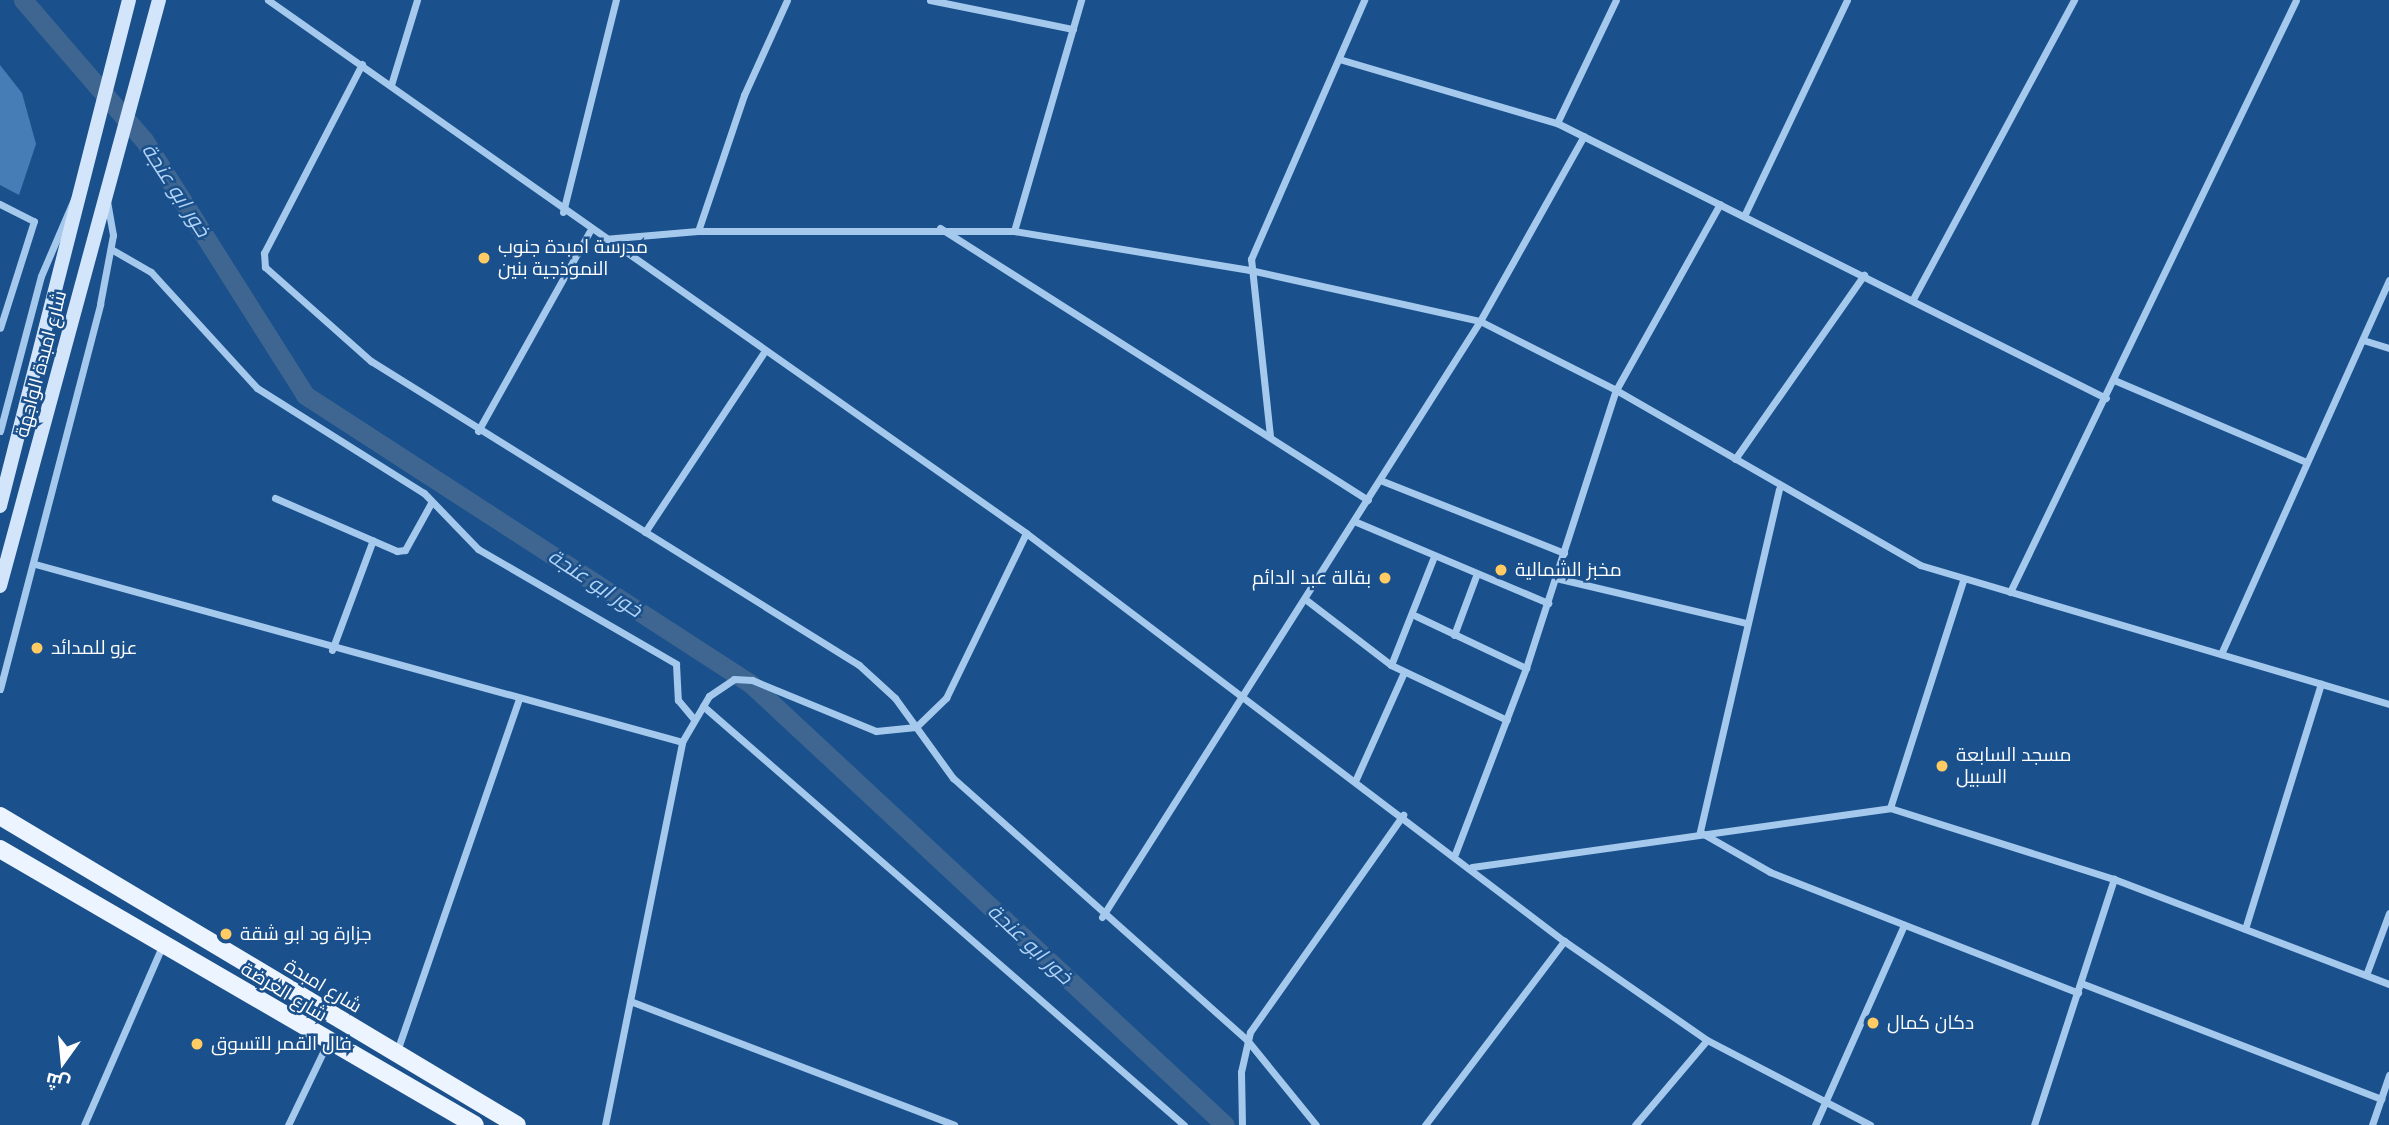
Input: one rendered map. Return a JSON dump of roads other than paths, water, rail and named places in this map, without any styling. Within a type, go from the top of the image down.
[{"type":"main road","name":"شارع امبدة الواجهة","points":[[0,506],[129,0]]},
{"type":"main road","name":"شارع امبدة الواجهة","points":[[0,586],[159,0]]},
{"type":"main road","name":"شارع امبدة","points":[[0,816],[515,1124]]},
{"type":"main road","name":"شارع العرضة","points":[[0,849],[327,1042],[475,1125]]},
{"type":"street","points":[[268,0],[362,64],[563,212],[763,354],[1026,533],[1455,854],[1564,941],[1707,1040],[1870,1125]]},
{"type":"street","points":[[391,85],[417,0]]},
{"type":"street","points":[[563,212],[616,0]]},
{"type":"street","points":[[698,231],[744,95],[787,0]]},
{"type":"street","points":[[930,0],[1073,29]]},
{"type":"street","points":[[1014,231],[1081,0]]},
{"type":"street","points":[[1270,436],[1250,270],[1260,233],[1364,0]]},
{"type":"street","points":[[1557,123],[1616,0]]},
{"type":"street","points":[[1744,216],[1847,0]]},
{"type":"street","points":[[1913,299],[2074,0]]},
{"type":"street","points":[[2010,592],[2296,0]]},
{"type":"street","points":[[1339,59],[1557,123],[2106,398]]},
{"type":"street","points":[[362,64],[264,253],[265,267],[350,345],[478,430],[844,653],[895,698],[953,778],[1102,917],[1247,1040],[1316,1125]]},
{"type":"street","points":[[1102,917],[1479,321],[1584,136]]},
{"type":"street","points":[[0,431],[56,230],[79,192]]},
{"type":"street","points":[[0,689],[35,564],[111,249],[105,195]]},
{"type":"street","points":[[0,204],[34,221],[0,328]]},
{"type":"street","points":[[1455,854],[1526,668],[1616,390],[1720,204]]},
{"type":"street","points":[[939,228],[1368,500]]},
{"type":"street","points":[[604,239],[698,231],[939,228],[1014,231],[1250,270],[1479,321],[1616,390],[1779,489],[1920,565],[1963,581],[2010,592],[2389,704]]},
{"type":"street","points":[[478,430],[590,231]]},
{"type":"street","points":[[111,249],[151,272],[257,388],[431,503],[478,549],[676,664],[678,700],[694,719]]},
{"type":"street","points":[[1735,460],[1864,275]]},
{"type":"street","points":[[2221,653],[2389,280]]},
{"type":"street","points":[[2363,340],[2389,348]]},
{"type":"street","points":[[645,532],[763,354]]},
{"type":"street","points":[[2114,380],[2306,462]]},
{"type":"street","points":[[1380,480],[1564,553]]},
{"type":"street","points":[[1700,832],[1779,489]]},
{"type":"street","points":[[275,498],[373,540],[405,550],[431,503]]},
{"type":"street","points":[[1354,521],[1433,559],[1548,603]]},
{"type":"street","points":[[605,1125],[682,742],[703,706],[725,683],[752,680],[876,731],[916,727],[946,698],[1026,533]]},
{"type":"street","points":[[332,650],[373,540]]},
{"type":"street","points":[[1391,665],[1416,616],[1433,559]]},
{"type":"street","points":[[35,564],[332,650],[682,742]]},
{"type":"street","points":[[1454,635],[1476,576]]},
{"type":"street","points":[[1556,578],[1747,623]]},
{"type":"street","points":[[1891,808],[1963,581]]},
{"type":"street","points":[[1305,599],[1391,665],[1507,720]]},
{"type":"street","points":[[1416,616],[1526,668]]},
{"type":"street","points":[[1356,779],[1404,672]]},
{"type":"street","points":[[2245,929],[2321,683]]},
{"type":"street","points":[[396,1055],[519,698]]},
{"type":"street","points":[[703,706],[1184,1125]]},
{"type":"street","points":[[1472,867],[1700,832],[1891,808],[2114,879],[2389,984]]},
{"type":"street","points":[[1242,1125],[1247,1040],[1403,815]]},
{"type":"street","points":[[1700,832],[1770,872],[2078,993]]},
{"type":"street","points":[[2034,1125],[2114,879]]},
{"type":"street","points":[[2366,975],[2389,913]]},
{"type":"street","points":[[1815,1125],[1904,925]]},
{"type":"street","points":[[1425,1125],[1564,941]]},
{"type":"street","points":[[83,1125],[163,943]]},
{"type":"street","points":[[2081,983],[2381,1098]]},
{"type":"street","points":[[630,1001],[954,1125]]},
{"type":"street","points":[[1636,1125],[1707,1040]]},
{"type":"street","points":[[288,1125],[327,1042]]},
{"type":"street","points":[[2372,1125],[2389,1075]]},
{"type":"waterway","name":"خور ابو عنجة","points":[[23,0],[144,140],[305,395],[751,684],[1225,1125]]},
{"type":"place","name":"مدرسة امبدة جنوب النموذجية بنين","points":[[484,258]]},
{"type":"place","name":"مخبز الشمالية","points":[[1501,570]]},
{"type":"place","name":"بقالة عبد الدائم","points":[[1385,578]]},
{"type":"place","name":"عزو للمدائد","points":[[37,648]]},
{"type":"place","name":"مسجد السابعة السبيل","points":[[1942,766]]},
{"type":"place","name":"جزارة ود ابو شقة","points":[[226,934]]},
{"type":"place","name":"دكان كمال","points":[[1873,1023]]},
{"type":"place","name":"فال القمر للتسوق","points":[[197,1044]]}]
